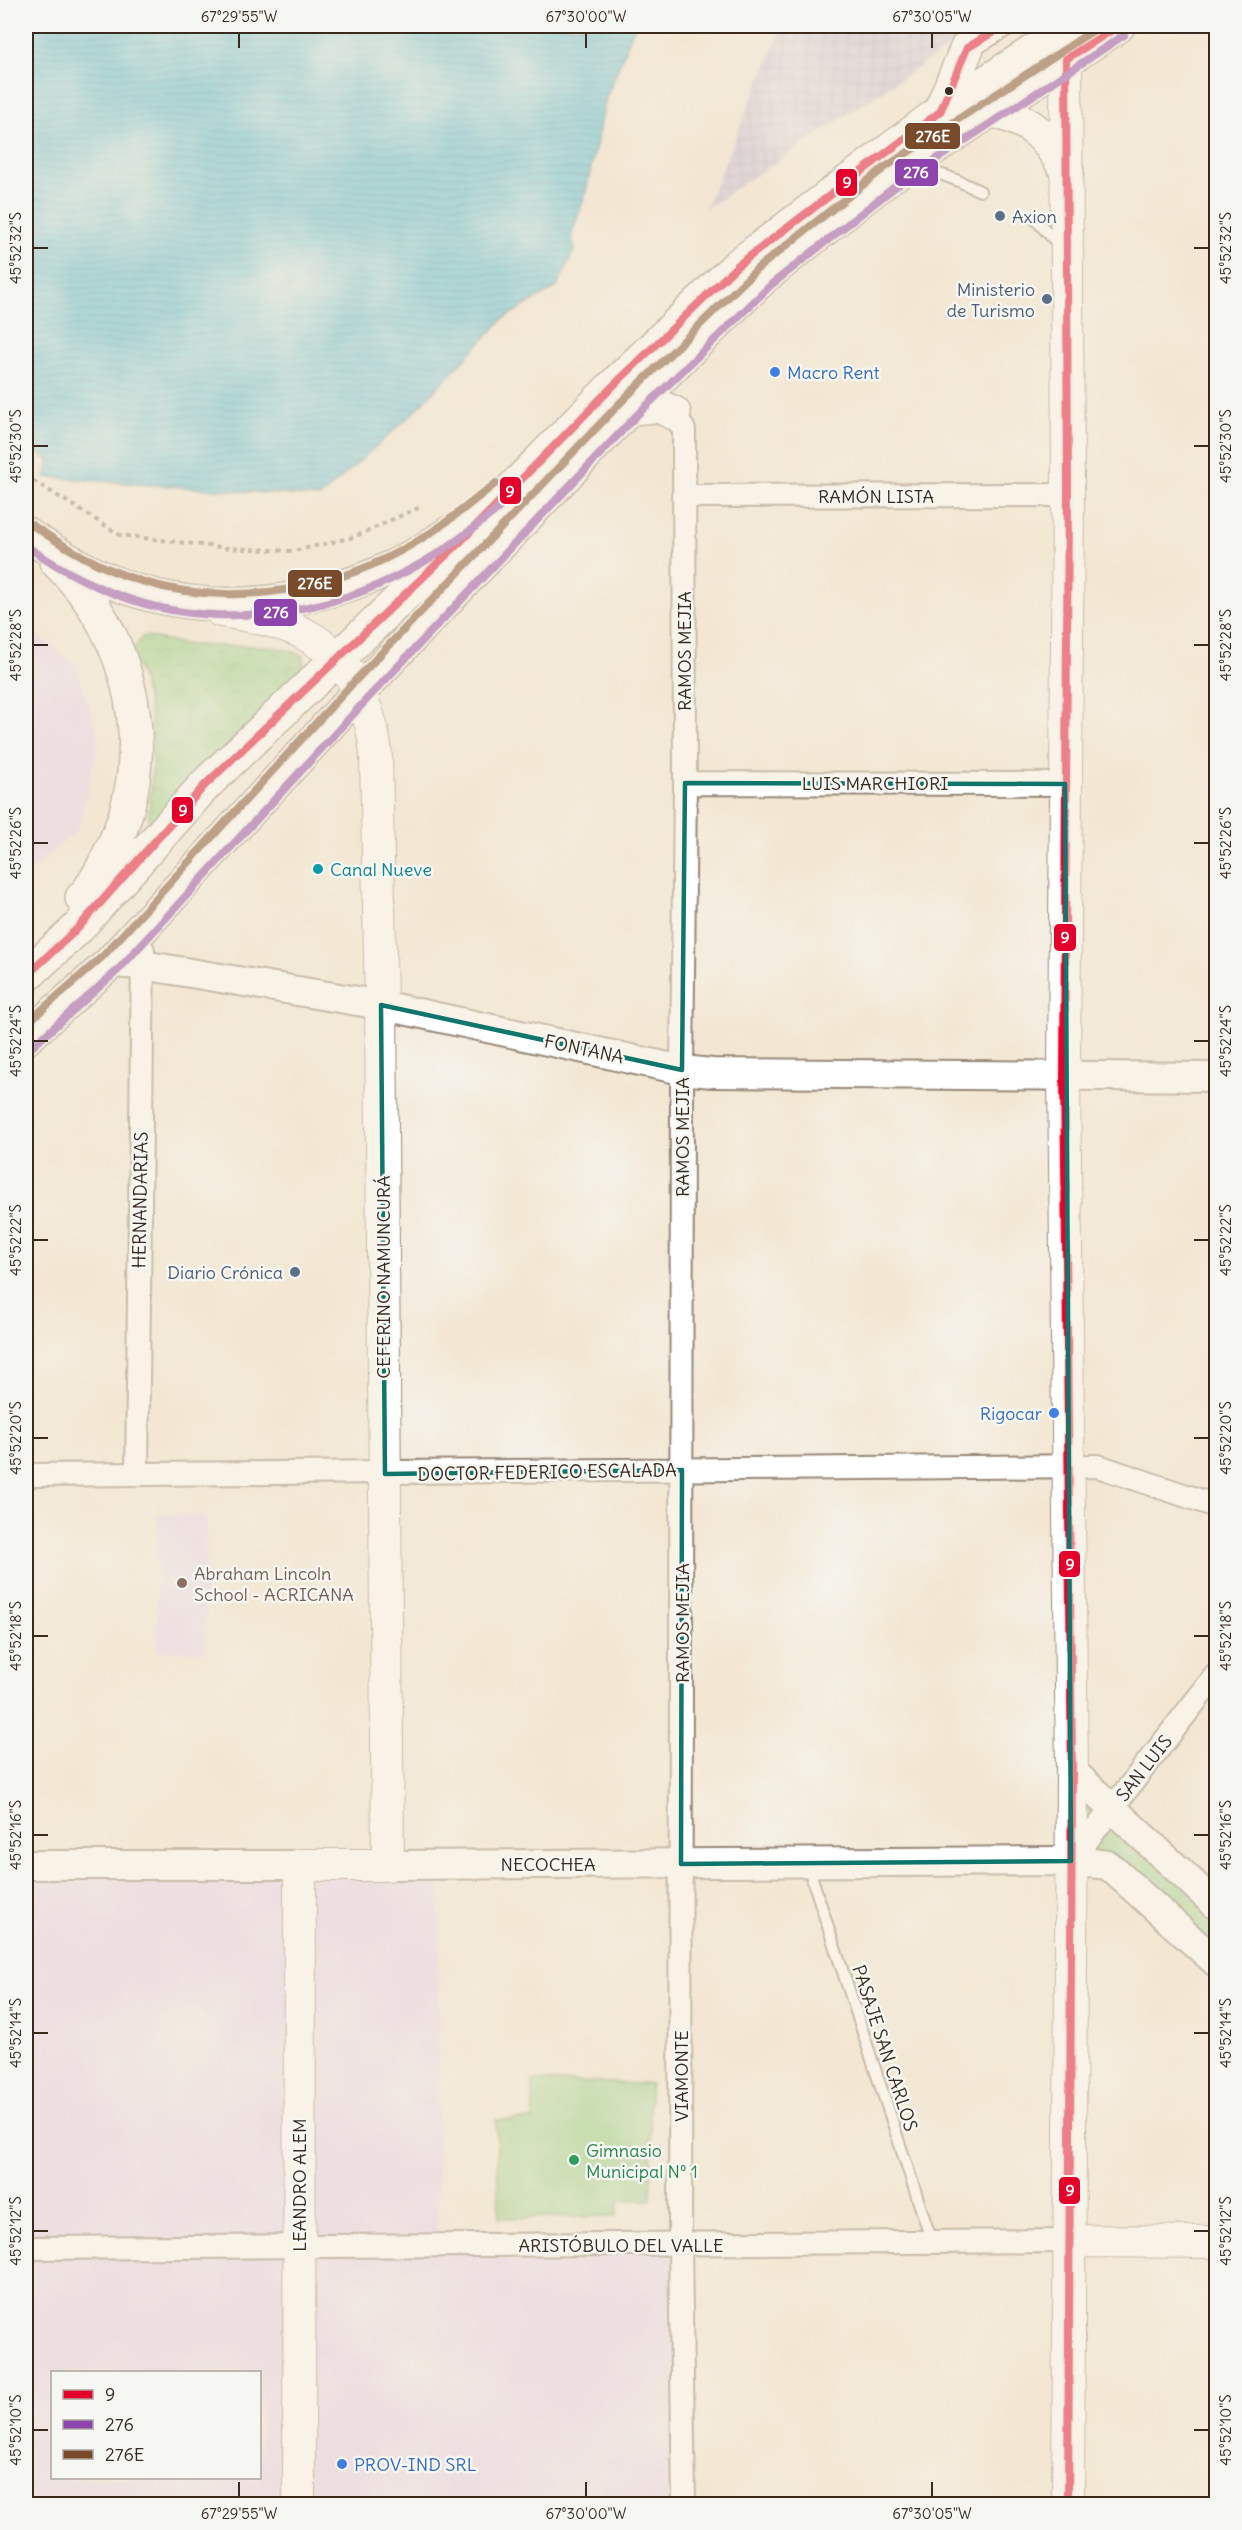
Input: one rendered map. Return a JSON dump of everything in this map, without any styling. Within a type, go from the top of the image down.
[{"type":"highway","points":[[26,976],[78,928],[205,785],[462,540],[737,266],[940,112],[1061,39],[1118,26]]},
{"type":"highway","points":[[26,1038],[110,963],[359,692],[630,408],[780,263],[890,177],[991,110],[1061,39]]},
{"type":"highway","points":[[940,112],[967,48]]},
{"type":"highway","points":[[991,110],[1024,121],[1038,131],[1053,146],[1067,172]]},
{"type":"highway","points":[[630,408],[658,406],[674,413]]},
{"type":"highway","points":[[28,536],[85,570],[123,586],[156,596],[196,603],[267,602],[339,587],[394,566],[437,541],[542,459]]},
{"type":"highway","points":[[26,951],[61,920],[87,892],[103,867],[127,812],[136,747],[136,730],[127,678],[112,640],[90,600],[75,581],[28,536]]},
{"type":"main road","points":[[1061,39],[1068,257],[1064,1076],[1072,1771],[1068,2505]]},
{"type":"main road","name":"CEFERINO NAMUNCURÁ","points":[[123,586],[181,604],[274,621],[310,636],[326,646],[350,674],[372,722],[375,739],[381,1005],[388,1865]]},
{"type":"main road","name":"NECOCHEA","points":[[300,1865],[388,1865]]},
{"type":"main road","name":"LEANDRO ALEM","points":[[299,2505],[300,1865]]},
{"type":"main road","name":"ARISTÓBULO DEL VALLE","points":[[1069,2241],[1216,2242]]},
{"type":"street","points":[[967,48],[1003,26]]},
{"type":"street","name":"RAMOS MEJIA","points":[[674,413],[684,430],[681,1864]]},
{"type":"street","name":"RAMÓN LISTA","points":[[683,496],[1068,495]]},
{"type":"street","name":"LUIS MARCHIORI","points":[[685,783],[1065,784]]},
{"type":"street","name":"HERNANDARIAS","points":[[137,1473],[143,927]]},
{"type":"street","name":"FONTANA","points":[[110,963],[143,965],[381,1005],[682,1070],[712,1073],[1216,1077]]},
{"type":"street","name":"DOCTOR FEDERICO ESCALADA","points":[[26,1475],[385,1474],[1098,1466],[1216,1506]]},
{"type":"street","name":"SAN LUIS","points":[[1071,1861],[1216,1675]]},
{"type":"street","points":[[1072,1771],[1216,1905]]},
{"type":"street","name":"NECOCHEA","points":[[388,1865],[1071,1861],[1108,1865],[1216,1962]]},
{"type":"street","name":"VIAMONTE","points":[[681,1864],[680,2245],[684,2505]]},
{"type":"street","name":"NECOCHEA","points":[[26,1865],[300,1865]]},
{"type":"street","name":"ARISTÓBULO DEL VALLE","points":[[26,2248],[1069,2241]]},
{"type":"lane","points":[[890,177],[924,171],[944,174],[980,191]]},
{"type":"lane","points":[[1034,218],[1068,257]]},
{"type":"lane","name":"PASAJE SAN CARLOS","points":[[807,1863],[933,2242]]},
{"type":"path","points":[[26,476],[120,536],[227,548],[294,551],[354,537],[420,507]]},
{"type":"highlighted area","points":[[685,783],[1065,784],[1071,1861],[681,1864],[682,1470],[385,1474],[381,1005],[682,1070]]},
{"type":"shaded area","points":[[783,26],[980,26],[705,209]]},
{"type":"shaded area","points":[[26,627],[77,666],[99,740],[78,829],[26,874]]},
{"type":"shaded area","name":"Abraham Lincoln School - ACRICANA","points":[[157,1515],[207,1515],[205,1652],[157,1651]]},
{"type":"shaded area","points":[[440,1864],[437,2246],[680,2245],[684,2504],[26,2504],[26,1865]]},
{"type":"green space","points":[[143,636],[194,645],[277,648],[303,656],[304,670],[148,827],[153,741],[148,701],[133,656],[133,651]]},
{"type":"green space","points":[[1072,1771],[1216,1905],[1216,1962],[1108,1865],[1071,1861]]},
{"type":"green space","name":"Gimnasio Municipal Nº 1","points":[[532,2081],[650,2084],[651,2200],[619,2200],[617,2216],[499,2218],[496,2120],[533,2120]]},
{"type":"water","points":[[26,26],[635,26],[606,98],[586,192],[571,237],[575,248],[557,287],[504,318],[413,413],[320,497],[45,477],[49,460],[26,447]]},
{"type":"transit line","name":"9","points":[[26,976],[78,928],[205,785],[462,540],[612,387],[737,266],[940,112],[967,48],[1003,26]]},
{"type":"transit line","name":"276E","points":[[26,1024],[103,956],[351,685],[622,401],[758,268],[884,168],[1100,26]]},
{"type":"transit line","name":"9","points":[[1068,2504],[1072,1771],[1064,1076],[1068,495],[1066,59],[1118,26]]},
{"type":"transit line","name":"276","points":[[33,1046],[118,970],[367,699],[637,415],[772,284],[896,186],[1124,35]]},
{"type":"transit line","name":"276E","points":[[32,525],[84,557],[141,581],[173,589],[206,593],[273,592],[339,577],[400,551],[426,536],[496,483]]},
{"type":"transit line","name":"276","points":[[26,546],[79,578],[135,601],[169,610],[204,614],[239,615],[275,612],[310,607],[378,585],[423,563],[474,528],[510,499]]},
{"type":"place","name":"Axion","points":[[1000,216]]},
{"type":"place","name":"Ministerio de Turismo","points":[[1047,299]]},
{"type":"place","name":"Macro Rent","points":[[775,372]]},
{"type":"place","name":"Canal Nueve","points":[[318,869]]},
{"type":"place","name":"Diario Crónica","points":[[295,1272]]},
{"type":"place","name":"Rigocar","points":[[1054,1413]]},
{"type":"place","name":"Abraham Lincoln School - ACRICANA","points":[[182,1583]]},
{"type":"place","name":"Gimnasio Municipal Nº 1","points":[[574,2160]]},
{"type":"place","name":"PROV-IND SRL","points":[[342,2464]]}]
